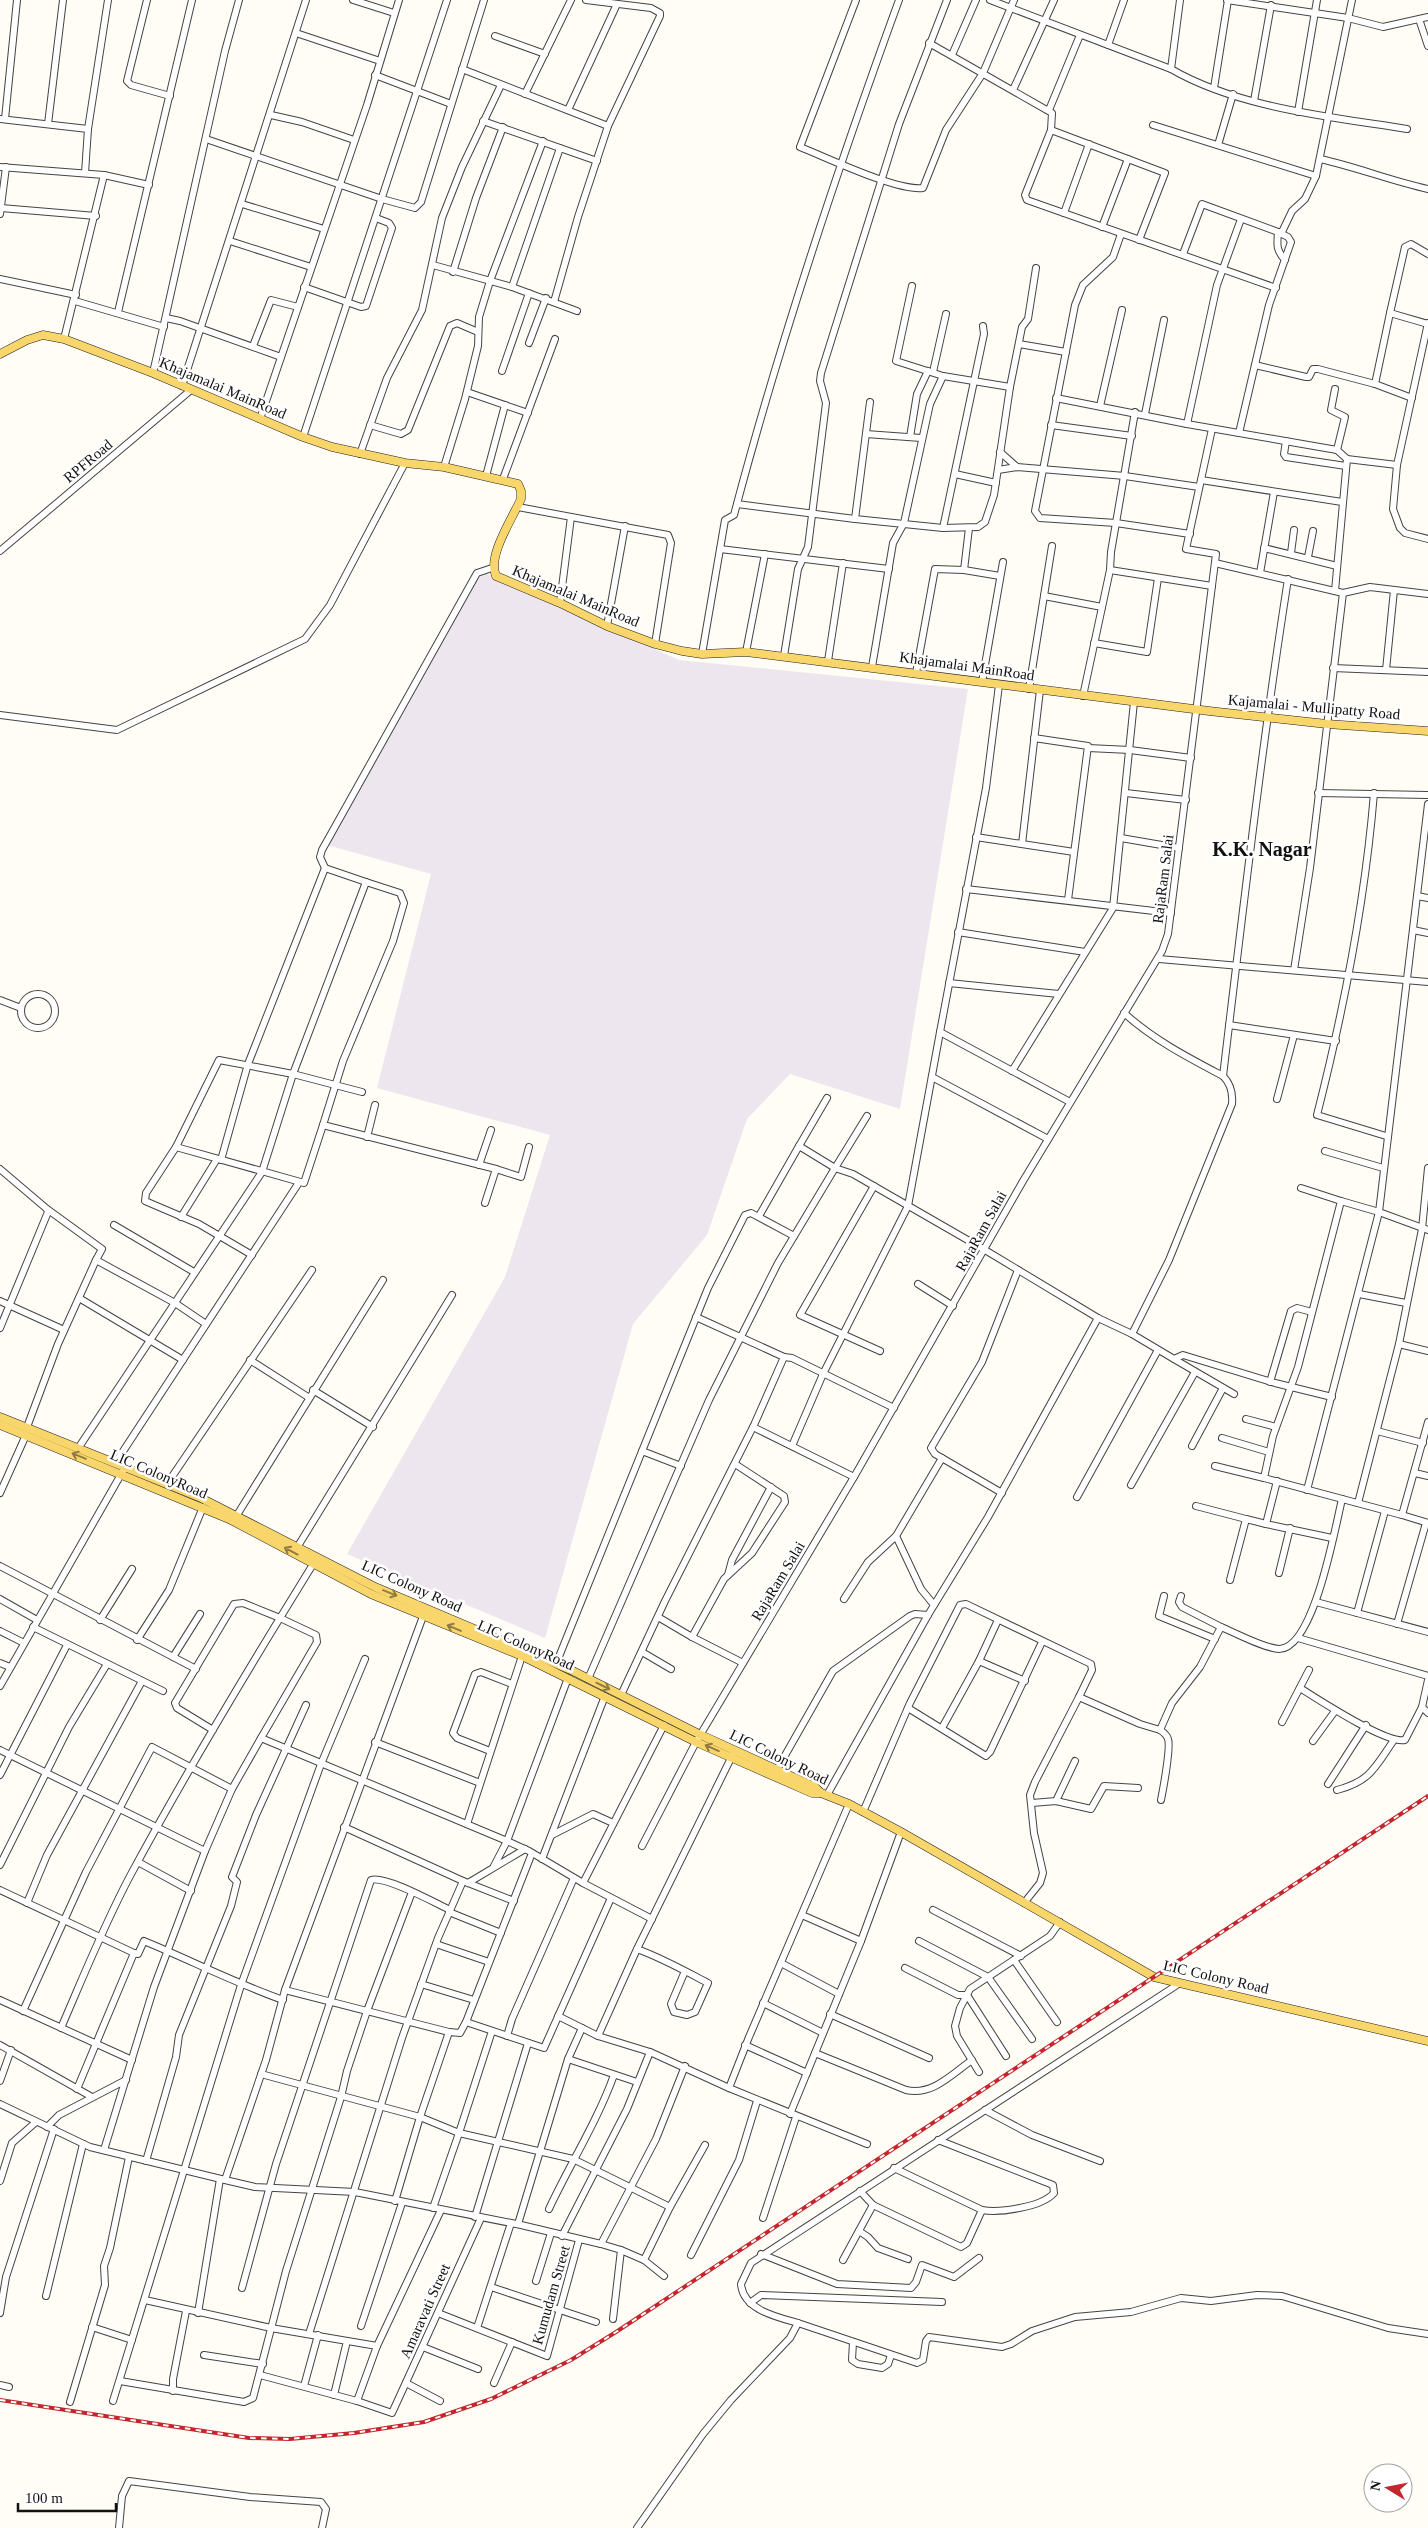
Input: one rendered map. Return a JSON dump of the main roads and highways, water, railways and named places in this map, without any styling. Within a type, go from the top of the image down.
[{"type":"main road","name":"Khajamalai MainRoad","points":[[0,354],[27,340],[44,335],[64,339],[153,373],[302,437],[360,454],[444,467],[518,484],[521,492],[518,507],[495,553],[492,568],[496,576],[504,581],[560,602],[608,626],[655,644],[702,654],[746,652],[784,656],[1197,710]]},
{"type":"main road","name":"Kajamalai - Mullipatty Road","points":[[1197,710],[1327,724],[1428,731]]},
{"type":"main road","name":"LIC ColonyRoad","points":[[0,1417],[27,1431],[124,1470],[203,1507],[233,1515],[373,1590],[522,1656],[559,1668],[568,1678],[664,1725],[775,1772],[812,1793],[824,1794]]},
{"type":"main road","name":"LIC ColonyRoad","points":[[0,1425],[79,1447],[116,1462],[124,1470]]},
{"type":"main road","points":[[124,1470],[167,1484],[298,1546],[316,1559]]},
{"type":"main road","name":"LIC Colony Road","points":[[424,1611],[588,1679],[698,1738]]},
{"type":"main road","name":"LIC Colony Road","points":[[824,1794],[849,1804],[901,1832],[1154,1977],[1428,2041]]},
{"type":"railway","points":[[0,2400],[249,2438],[290,2439],[354,2433],[424,2422],[491,2399],[571,2360],[616,2332],[1428,1796]]},
{"type":"district","name":"K.K. Nagar","points":[[1262,849]]}]
